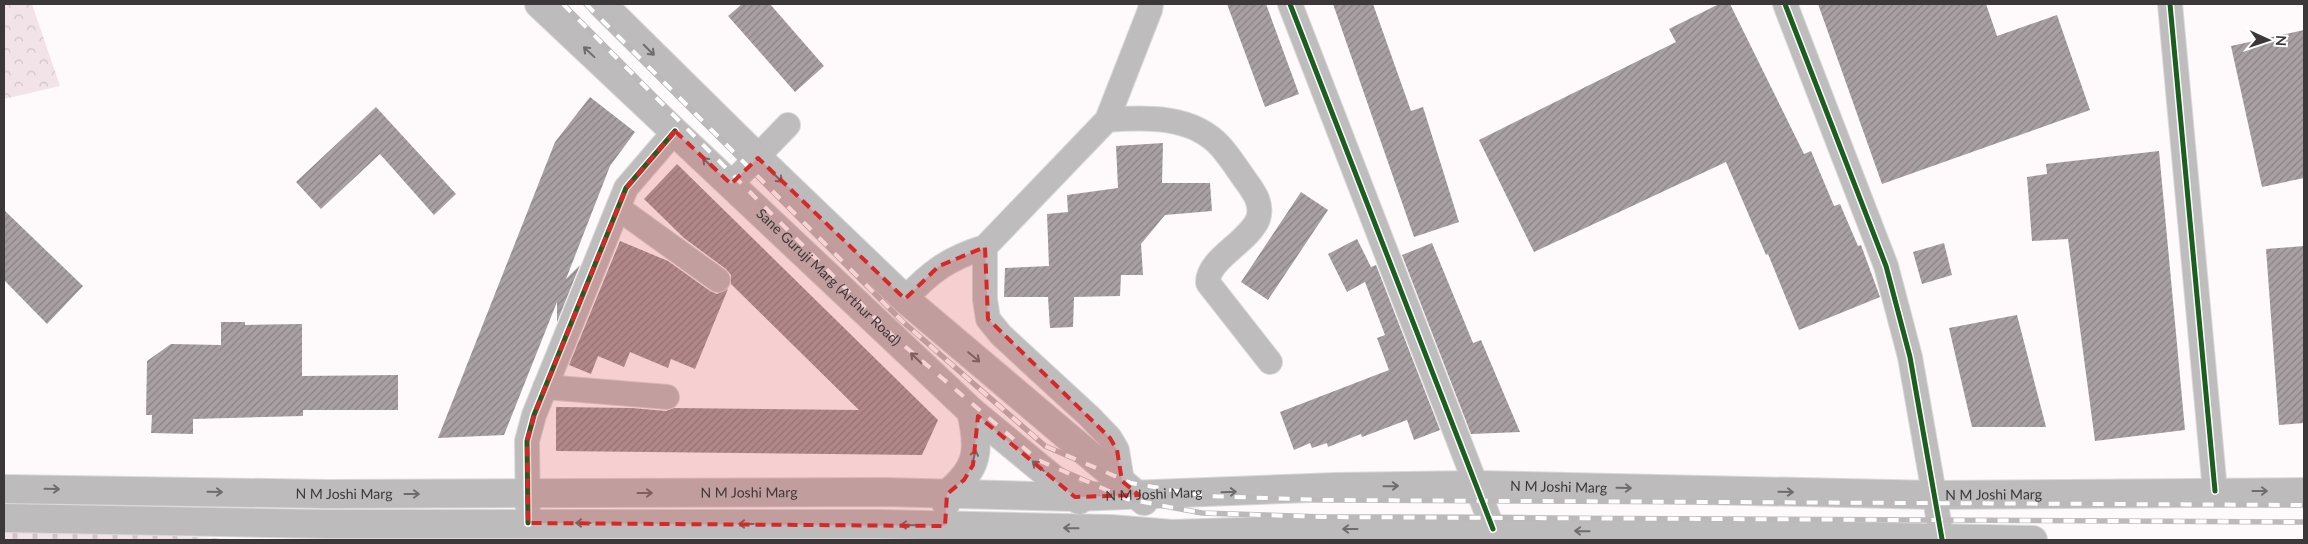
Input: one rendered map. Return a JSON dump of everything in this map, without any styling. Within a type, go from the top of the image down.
[{"type":"main road","name":"Sane Guruji Marg (Arthur Road)","points":[[540,4],[972,411],[1118,535]]},
{"type":"main road","points":[[602,4],[758,158],[905,299],[1130,488],[1176,537]]},
{"type":"main road","points":[[791,239],[815,213]]},
{"type":"main road","points":[[945,526],[947,494],[964,480],[973,465],[977,435],[972,411]]},
{"type":"main road","name":"N M Joshi Marg","points":[[4,488],[328,494],[947,494],[1075,497],[1130,488],[1475,485],[1935,495],[2304,492]]},
{"type":"main road","points":[[327,524],[328,494]]},
{"type":"main road","points":[[4,518],[327,524],[528,523],[880,532],[945,526],[1176,537],[1493,529],[2033,540]]},
{"type":"street","points":[[905,299],[921,281],[939,266],[960,255],[985,247],[1107,120],[1150,10],[1150,4]]},
{"type":"street","points":[[1290,4],[1493,529]]},
{"type":"street","points":[[1785,4],[1886,266],[1910,356],[1942,539]]},
{"type":"street","points":[[2170,4],[2215,492]]},
{"type":"street","points":[[1107,120],[1148,117],[1180,123],[1208,136],[1221,146],[1258,198],[1258,217],[1248,235],[1211,269],[1208,283],[1270,362]]},
{"type":"street","points":[[731,184],[788,125]]},
{"type":"street","points":[[528,523],[527,441],[534,415],[626,188],[676,131]]},
{"type":"street","points":[[618,208],[718,280]]},
{"type":"street","points":[[985,247],[985,298],[988,319],[1001,334],[1110,438],[1117,450],[1130,488]]},
{"type":"street","points":[[545,387],[668,397]]},
{"type":"highlighted area","points":[[675,131],[731,184],[758,158],[905,299],[939,266],[985,247],[988,319],[1110,438],[1117,450],[1122,481],[1139,495],[1075,497],[978,416],[973,465],[964,480],[947,494],[945,526],[528,523],[527,441],[534,415],[626,188]]},
{"type":"green space","points":[[4,4],[32,4],[60,86],[4,99]]},
{"type":"green space","points":[[4,527],[248,540],[4,540]]},
{"type":"building","points":[[742,4],[770,4],[824,66],[795,92],[728,16]]},
{"type":"building","points":[[1227,4],[1266,4],[1299,94],[1265,107]]},
{"type":"building","points":[[1333,4],[1373,4],[1411,111],[1423,107],[1459,222],[1414,237]]},
{"type":"building","points":[[1719,4],[1730,4],[1804,154],[1811,151],[1834,206],[1840,204],[1858,246],[1861,245],[1880,297],[1799,330],[1768,254],[1766,255],[1726,162],[1534,252],[1479,140],[1676,42],[1669,29]]},
{"type":"building","points":[[1818,4],[1986,4],[1997,36],[2057,15],[2090,110],[1882,184]]},
{"type":"building","points":[[2304,30],[2304,178],[2262,187],[2231,46]]},
{"type":"building","points":[[590,97],[635,132],[610,166],[566,279],[580,265],[557,322],[557,302],[504,435],[438,438],[555,142]]},
{"type":"building","points":[[376,107],[456,194],[434,215],[380,154],[321,209],[296,182]]},
{"type":"building","points":[[1163,143],[1162,183],[1210,183],[1212,211],[1165,215],[1141,244],[1143,275],[1121,275],[1120,296],[1074,297],[1073,327],[1050,328],[1048,297],[1004,297],[1005,268],[1049,266],[1047,214],[1068,212],[1067,195],[1118,188],[1116,146]]},
{"type":"building","points":[[2159,151],[2185,430],[2095,441],[2068,239],[2032,241],[2027,177],[2047,174],[2046,164]]},
{"type":"building","points":[[677,164],[938,420],[922,455],[556,451],[556,407],[632,408],[666,411],[674,408],[859,410],[731,284],[731,275],[726,269],[684,238],[644,199]]},
{"type":"building","points":[[1301,192],[1328,210],[1268,300],[1241,282]]},
{"type":"building","points":[[4,210],[83,286],[47,324],[4,280]]},
{"type":"building","points":[[1357,239],[1371,267],[1376,265],[1440,430],[1414,440],[1407,420],[1362,437],[1361,434],[1328,447],[1327,443],[1312,448],[1310,443],[1294,450],[1280,412],[1389,370],[1377,338],[1385,335],[1365,282],[1347,292],[1328,254]]},
{"type":"building","points":[[620,241],[668,261],[710,291],[717,294],[728,289],[695,369],[671,359],[668,368],[630,352],[624,367],[598,356],[591,374],[569,365]]},
{"type":"building","points":[[1432,243],[1473,343],[1481,340],[1520,432],[1471,434],[1402,255]]},
{"type":"building","points":[[1944,243],[1952,275],[1922,284],[1913,252]]},
{"type":"building","points":[[2304,246],[2304,423],[2279,425],[2266,249]]},
{"type":"building","points":[[2017,315],[2046,427],[1972,427],[1949,328]]},
{"type":"building","points":[[221,322],[245,322],[245,325],[302,324],[302,376],[398,375],[398,410],[303,410],[303,416],[193,419],[193,434],[151,433],[152,415],[146,415],[147,361],[171,344],[221,345]]},
{"type":"railway","points":[[563,4],[894,337],[1038,460],[1127,499],[1202,513],[1324,517],[2304,522]]},
{"type":"railway","points":[[586,4],[902,321],[1045,446],[1131,483],[1206,496],[1326,500],[2304,505]]},
{"type":"cycle path","points":[[1290,4],[1493,529]]},
{"type":"cycle path","points":[[1785,4],[1886,266],[1910,357],[1942,539]]},
{"type":"cycle path","points":[[2170,4],[2215,491]]},
{"type":"cycle path","points":[[528,523],[527,441],[534,415],[626,188],[675,131]]}]
